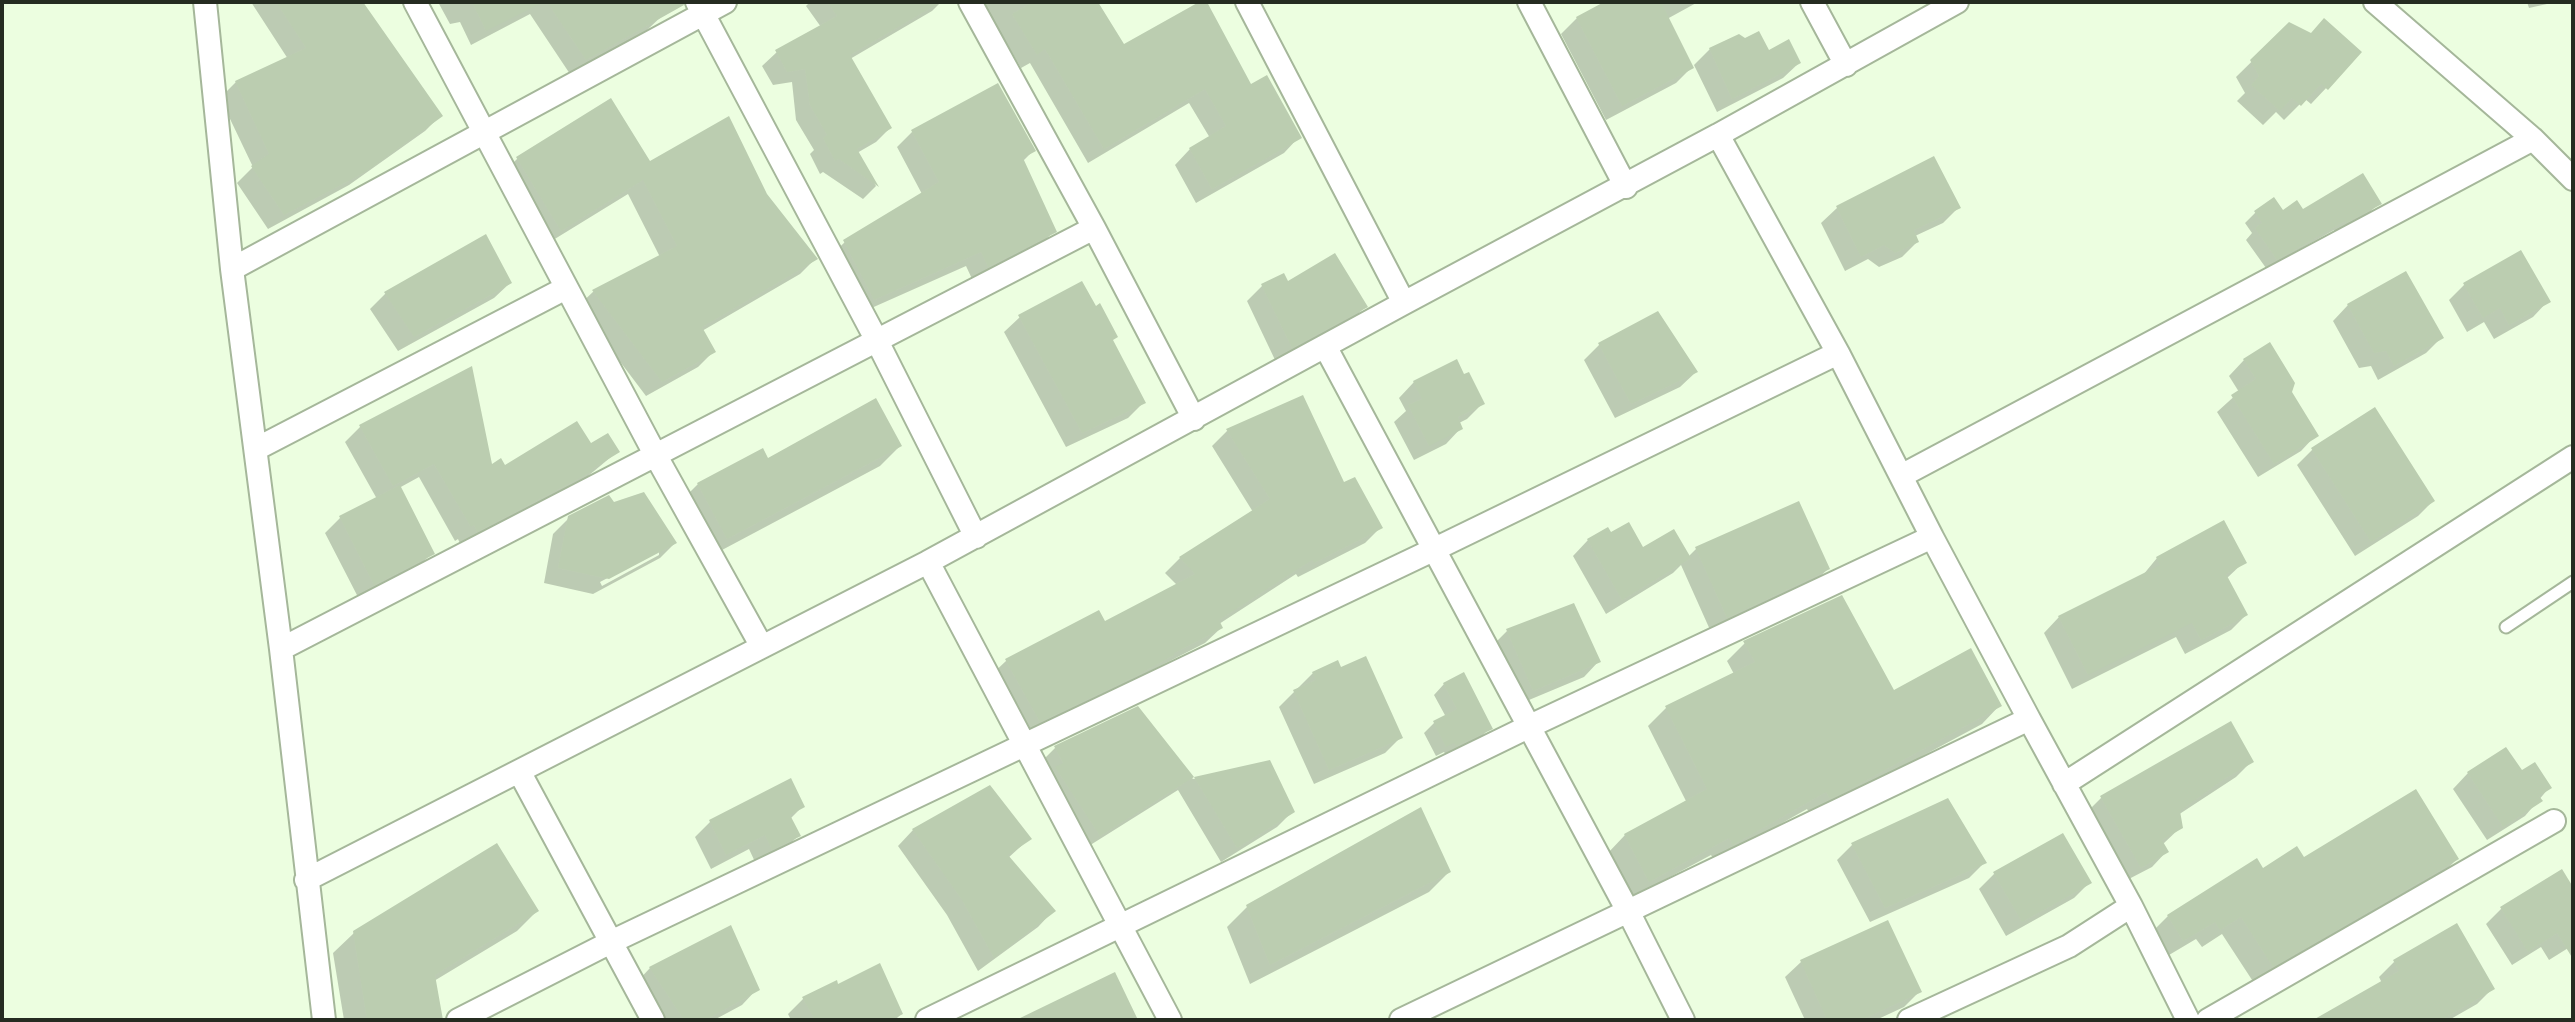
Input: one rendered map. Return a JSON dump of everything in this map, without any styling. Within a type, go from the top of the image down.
[{"type":"street","points":[[205,2],[232,269],[281,649],[324,1020]]},
{"type":"street","points":[[415,2],[656,456],[762,647]]},
{"type":"street","points":[[232,269],[483,132],[700,8],[725,2]]},
{"type":"street","points":[[970,2],[1194,419]]},
{"type":"street","points":[[1247,2],[1404,303]]},
{"type":"street","points":[[1529,2],[1626,187]]},
{"type":"street","points":[[1812,2],[1846,65]]},
{"type":"street","points":[[306,880],[976,537],[1404,303],[1626,187],[1957,2]]},
{"type":"street","points":[[2375,2],[2533,139],[2573,179]]},
{"type":"street","points":[[700,8],[876,339],[976,537]]},
{"type":"street","points":[[1718,135],[1838,353],[1932,537],[2131,906],[2188,1020]]},
{"type":"street","points":[[1901,476],[2533,139]]},
{"type":"street","points":[[281,649],[1094,228]]},
{"type":"street","points":[[256,449],[566,288]]},
{"type":"street","points":[[1325,346],[1629,913],[1683,1020]]},
{"type":"street","points":[[458,1020],[611,942],[1838,353]]},
{"type":"street","points":[[2064,784],[2573,457]]},
{"type":"street","points":[[927,1020],[1528,727],[1932,537]]},
{"type":"street","points":[[928,562],[1170,1020]]},
{"type":"street","points":[[1401,1020],[2029,719]]},
{"type":"street","points":[[520,773],[653,1020]]},
{"type":"street","points":[[2208,1020],[2554,821]]},
{"type":"street","points":[[1909,1020],[2069,946],[2131,906]]},
{"type":"lane","points":[[2506,627],[2573,582]]},
{"type":"building","points":[[276,2],[363,2],[443,116],[367,171],[284,215],[251,166],[269,154],[235,81],[306,48]]},
{"type":"building","points":[[472,2],[544,2],[486,31]]},
{"type":"building","points":[[547,2],[683,2],[684,5],[586,60]]},
{"type":"building","points":[[827,2],[941,2],[850,55],[892,128],[857,149],[879,187],[839,159],[835,161],[823,138],[827,135],[810,105],[805,69],[787,72],[775,50],[837,16]]},
{"type":"building","points":[[1033,2],[1098,2],[1124,44],[1199,2],[1207,2],[1251,84],[1267,75],[1302,138],[1212,189],[1189,148],[1226,126],[1205,89],[1104,149],[1045,49],[1037,55],[1012,14]]},
{"type":"building","points":[[1604,2],[1661,2],[1694,68],[1622,106],[1576,17]]},
{"type":"building","points":[[2324,18],[2362,52],[2328,90],[2321,84],[2301,106],[2292,98],[2280,111],[2251,85],[2259,76],[2250,60],[2289,22],[2311,33]]},
{"type":"building","points":[[1759,31],[1769,50],[1789,39],[1801,63],[1732,99],[1709,48],[1739,34],[1745,38]]},
{"type":"building","points":[[998,83],[1036,151],[1023,158],[1057,232],[988,267],[981,252],[874,300],[843,240],[939,182],[911,130]]},
{"type":"building","points":[[611,98],[650,161],[729,116],[767,194],[818,259],[702,327],[716,352],[662,382],[592,290],[677,246],[643,180],[561,231],[516,157]]},
{"type":"building","points":[[1934,156],[1961,208],[1914,230],[1919,242],[1895,253],[1884,245],[1861,257],[1836,206]]},
{"type":"building","points":[[2363,173],[2382,204],[2345,221],[2277,260],[2255,228],[2262,223],[2254,211],[2274,197],[2283,210],[2297,200],[2303,209]]},
{"type":"building","points":[[486,234],[512,283],[414,337],[384,292]]},
{"type":"building","points":[[2521,250],[2551,302],[2509,325],[2500,308],[2483,318],[2463,283]]},
{"type":"building","points":[[1335,253],[1368,307],[1292,348],[1261,284],[1284,273],[1288,281]]},
{"type":"building","points":[[2406,271],[2444,338],[2394,366],[2386,351],[2374,353],[2347,304]]},
{"type":"building","points":[[1082,281],[1096,306],[1100,303],[1118,337],[1113,340],[1146,403],[1082,433],[1018,315]]},
{"type":"building","points":[[1658,311],[1698,372],[1631,404],[1598,343]]},
{"type":"building","points":[[2270,342],[2295,383],[2292,392],[2319,436],[2274,464],[2231,395],[2256,379],[2243,359]]},
{"type":"building","points":[[1457,359],[1464,374],[1469,372],[1485,404],[1458,417],[1463,429],[1429,446],[1408,405],[1422,399],[1413,381]]},
{"type":"building","points":[[472,366],[492,464],[501,458],[505,465],[577,421],[591,443],[608,433],[620,452],[593,471],[477,532],[434,464],[393,486],[359,425]]},
{"type":"building","points":[[1303,395],[1344,482],[1355,477],[1383,528],[1314,563],[1312,560],[1219,620],[1223,628],[1134,677],[1040,722],[1005,659],[1099,610],[1105,621],[1195,574],[1179,557],[1270,499],[1226,429]]},
{"type":"building","points":[[876,398],[902,446],[727,539],[697,483],[763,448],[768,458]]},
{"type":"building","points":[[2375,407],[2435,501],[2371,542],[2311,448]]},
{"type":"building","points":[[400,485],[435,554],[374,585],[339,516]]},
{"type":"building","points":[[644,492],[677,543],[609,579],[558,568],[568,516],[609,495],[614,502]]},
{"type":"building","points":[[1799,501],[1830,569],[1727,618],[1695,547]]},
{"type":"building","points":[[2224,520],[2247,563],[2226,574],[2248,615],[2201,640],[2192,623],[2088,675],[2058,616],[2160,565],[2156,557]]},
{"type":"building","points":[[1629,522],[1643,547],[1674,529],[1691,558],[1622,600],[1587,539],[1608,527],[1611,532]]},
{"type":"building","points":[[1842,595],[1894,690],[1971,648],[2002,706],[1841,794],[1830,799],[1826,792],[1733,845],[1729,838],[1649,882],[1624,834],[1707,789],[1665,706],[1755,662],[1743,641]]},
{"type":"building","points":[[1574,603],[1601,662],[1533,691],[1506,629]]},
{"type":"building","points":[[1366,656],[1403,738],[1329,770],[1293,690],[1316,680],[1312,672],[1338,660],[1341,667]]},
{"type":"building","points":[[1464,672],[1493,729],[1456,746],[1454,743],[1446,747],[1433,721],[1457,709],[1443,683]]},
{"type":"building","points":[[1138,706],[1194,777],[1100,836],[1055,767],[1063,763],[1054,746]]},
{"type":"building","points":[[2231,721],[2254,762],[2180,811],[2183,828],[2162,840],[2169,852],[2141,868],[2100,796]]},
{"type":"building","points":[[2506,747],[2522,770],[2535,762],[2552,788],[2539,796],[2543,801],[2503,827],[2467,772]]},
{"type":"building","points":[[1270,760],[1295,812],[1237,848],[1194,777]]},
{"type":"building","points":[[791,778],[805,807],[790,815],[801,836],[772,850],[765,835],[726,855],[709,820]]},
{"type":"building","points":[[990,785],[1032,839],[1008,855],[1056,911],[994,958],[962,900],[912,829]]},
{"type":"building","points":[[2416,789],[2459,859],[2273,967],[2241,917],[2220,930],[2215,922],[2183,941],[2167,915],[2257,858],[2263,868],[2297,846],[2304,857]]},
{"type":"building","points":[[1948,798],[1987,863],[1885,908],[1851,843]]},
{"type":"building","points":[[1421,807],[1451,872],[1270,965],[1246,905]]},
{"type":"building","points":[[2063,833],[2092,883],[2022,922],[1993,872]]},
{"type":"building","points":[[497,843],[539,911],[435,975],[443,1020],[367,1020],[353,931]]},
{"type":"building","points":[[2562,869],[2573,887],[2573,959],[2557,933],[2528,952],[2500,907]]},
{"type":"building","points":[[1888,920],[1922,992],[1861,1020],[1827,1020],[1800,960]]},
{"type":"building","points":[[2457,923],[2495,989],[2441,1020],[2313,1020],[2399,971],[2393,960]]},
{"type":"building","points":[[731,925],[760,990],[705,1020],[684,1020],[649,967]]},
{"type":"building","points":[[880,963],[903,1014],[891,1020],[815,1020],[802,997],[837,980],[838,984]]},
{"type":"building","points":[[1115,972],[1138,1020],[1016,1020]]}]
